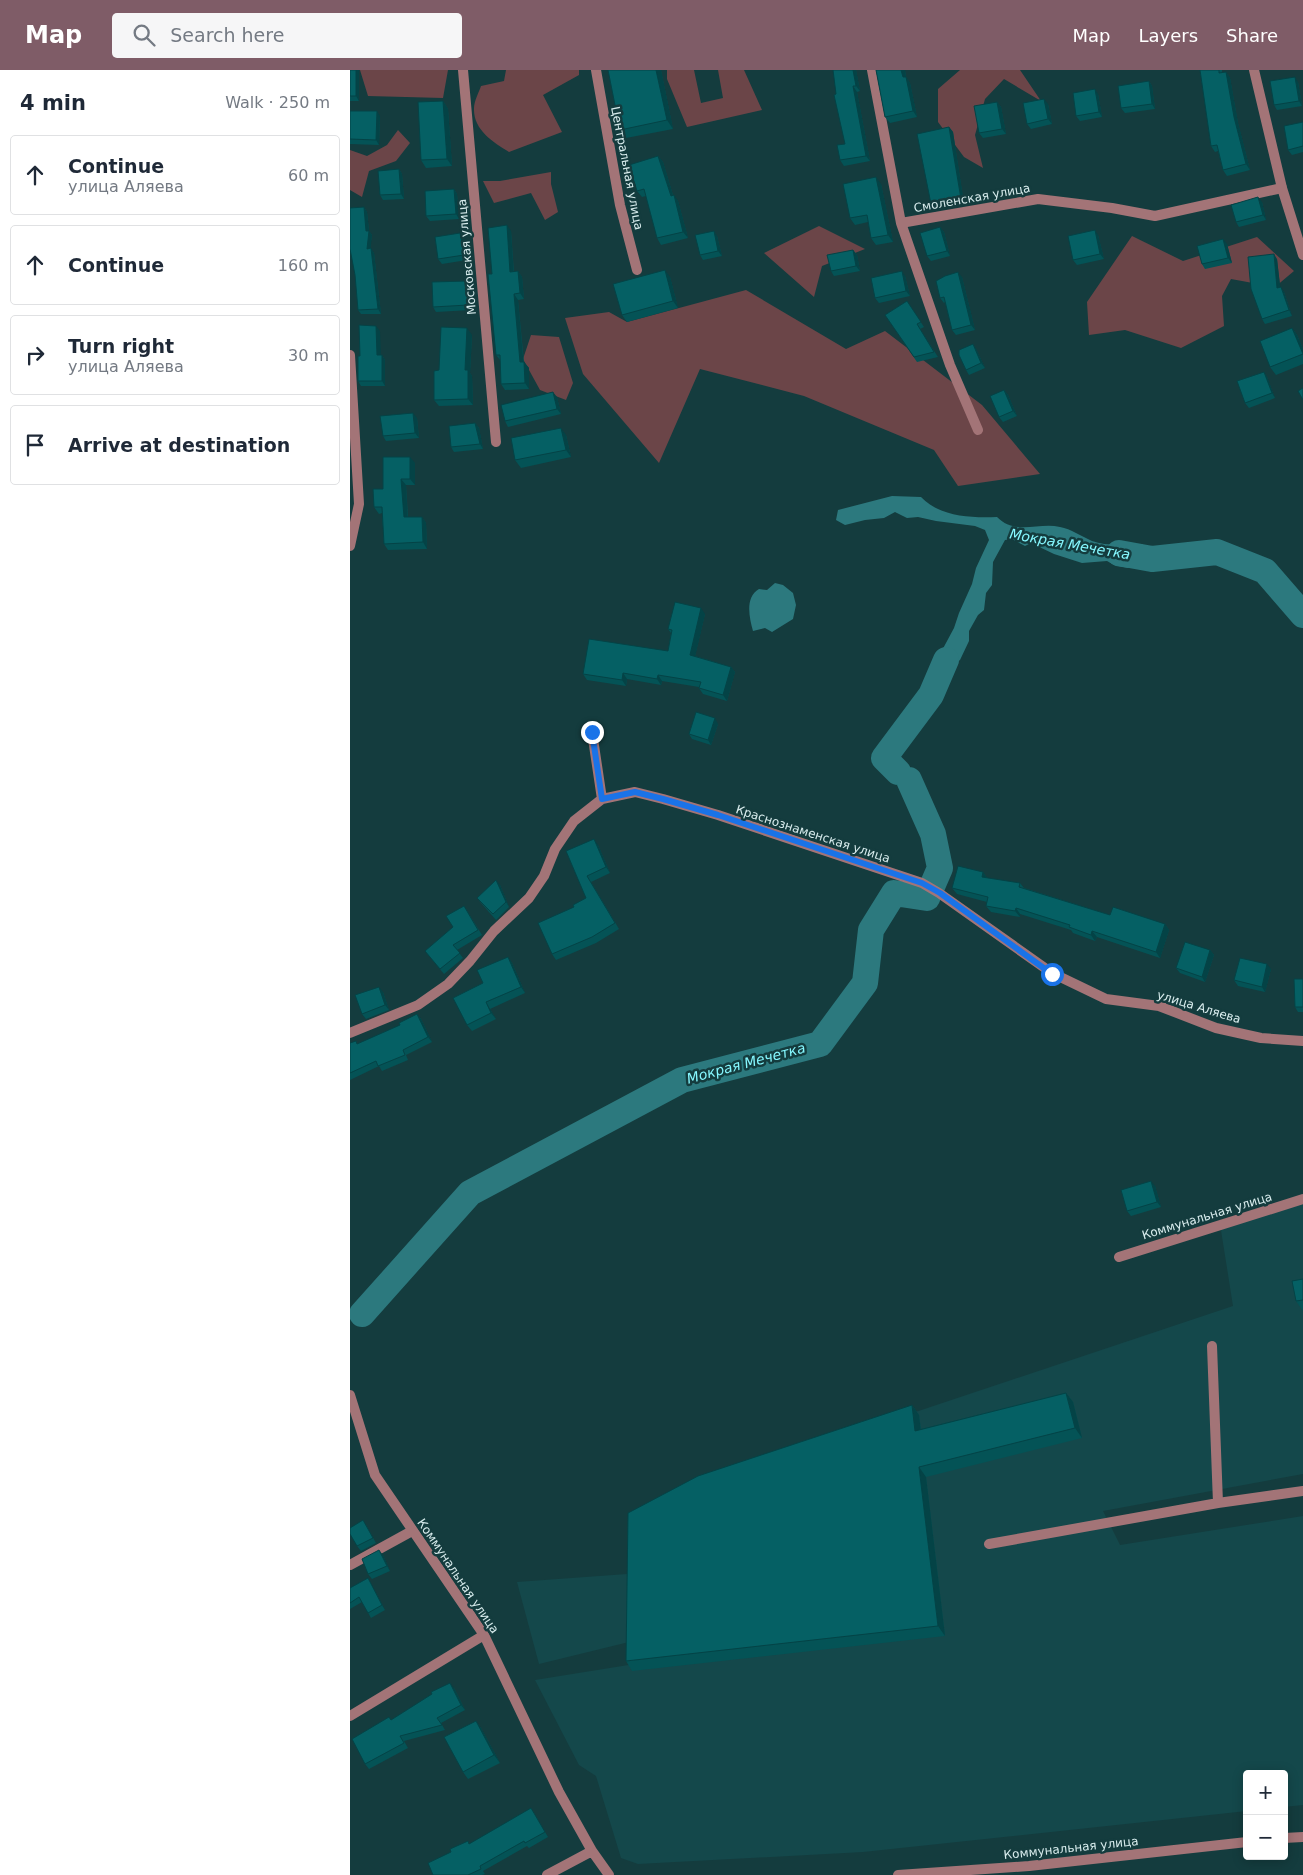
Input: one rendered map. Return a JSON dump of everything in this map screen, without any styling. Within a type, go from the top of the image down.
[{"type":"street","name":"Московская улица","points":[[463,70],[496,442]]},
{"type":"street","name":"Центральная улица","points":[[596,70],[620,205],[637,270]]},
{"type":"street","name":"Смоленская улица","points":[[872,70],[901,223],[950,365],[978,430]]},
{"type":"street","points":[[1254,70],[1282,188],[1303,255]]},
{"type":"street","name":"Смоленская улица","points":[[901,223],[1038,199],[1112,208],[1155,216],[1282,188]]},
{"type":"street","points":[[350,355],[355,505],[350,546]]},
{"type":"street","points":[[592,732],[602,799]]},
{"type":"street","name":"Краснознаменская улица","points":[[350,1033],[418,1005],[448,984],[470,961],[494,930],[529,898],[544,876],[555,849],[574,821],[602,799],[635,792],[663,799],[718,815],[922,883],[940,893]]},
{"type":"street","name":"улица Аляева","points":[[940,893],[1052,974],[1106,999],[1159,1006],[1216,1028],[1261,1038],[1303,1041]]},
{"type":"street","name":"Коммунальная улица","points":[[1119,1257],[1303,1199]]},
{"type":"street","points":[[1212,1346],[1218,1503]]},
{"type":"street","name":"Коммунальная улица","points":[[350,1395],[354,1426],[375,1475],[484,1635],[560,1792],[592,1851],[609,1875]]},
{"type":"street","points":[[988,1544],[1218,1503],[1303,1490]]},
{"type":"street","points":[[350,1565],[412,1531]]},
{"type":"street","points":[[350,1716],[484,1635]]},
{"type":"street","points":[[1288,1838],[1303,1837]]},
{"type":"street","name":"Коммунальная улица","points":[[898,1875],[1029,1870],[1243,1843]]},
{"type":"street","points":[[547,1875],[592,1851]]},
{"type":"shaded area","points":[[360,70],[448,70],[443,98],[368,96]]},
{"type":"shaded area","points":[[506,70],[579,70],[579,75],[543,95],[562,132],[509,152],[480,129],[474,108],[481,86],[504,81]]},
{"type":"shaded area","points":[[667,70],[694,70],[701,103],[723,98],[718,70],[744,70],[762,110],[687,127],[667,79]]},
{"type":"shaded area","points":[[960,70],[1020,70],[1041,101],[1004,79],[985,99],[975,135],[983,168],[964,157],[938,122],[938,89]]},
{"type":"shaded area","points":[[398,130],[410,143],[396,161],[369,171],[362,197],[350,190],[350,150],[367,156],[387,145]]},
{"type":"shaded area","points":[[551,172],[551,184],[558,212],[545,220],[531,193],[494,203],[483,181],[500,181]]},
{"type":"shaded area","points":[[819,226],[865,249],[822,266],[814,297],[764,253]]},
{"type":"shaded area","points":[[1132,236],[1183,261],[1257,237],[1294,271],[1275,287],[1231,279],[1222,296],[1224,326],[1181,348],[1125,330],[1089,335],[1087,302]]},
{"type":"shaded area","points":[[746,290],[846,349],[885,331],[982,405],[1040,474],[958,486],[934,450],[804,396],[700,369],[659,463],[583,374],[565,318],[609,312],[627,322]]},
{"type":"shaded area","points":[[531,335],[559,337],[573,383],[566,400],[540,390],[523,359]]},
{"type":"shaded area","points":[[1303,1198],[1303,1474],[1103,1511],[1120,1545],[1303,1516],[1303,1805],[1288,1807],[1288,1770],[1243,1770],[1243,1811],[863,1852],[638,1864],[621,1858],[596,1776],[579,1765],[535,1680],[672,1658],[670,1632],[539,1664],[517,1582],[668,1571],[721,1477],[1233,1306],[1220,1224]]},
{"type":"water","points":[[892,496],[921,497],[937,509],[956,515],[997,517],[1004,523],[1012,526],[1060,527],[1098,543],[1117,545],[1142,544],[1155,555],[1157,563],[1150,568],[1140,564],[1128,568],[1116,566],[1107,561],[1082,563],[1054,554],[1031,543],[1025,546],[1012,539],[1005,540],[993,562],[992,585],[986,593],[984,610],[978,615],[969,631],[969,641],[960,660],[955,664],[940,690],[934,696],[927,690],[939,656],[954,628],[972,584],[976,568],[989,540],[985,530],[975,526],[918,517],[907,518],[895,512],[884,518],[845,525],[836,520],[838,510]]},
{"type":"water","points":[[775,583],[783,585],[793,593],[796,605],[793,619],[772,632],[765,628],[753,631],[749,614],[752,597],[759,589],[767,590]]},
{"type":"building","points":[[350,70],[356,70],[356,96],[350,96]]},
{"type":"building","points":[[608,70],[656,70],[667,120],[620,130]]},
{"type":"building","points":[[833,70],[853,70],[856,86],[853,86],[866,156],[840,160],[837,145],[845,144],[834,95],[836,94]]},
{"type":"building","points":[[876,70],[901,70],[903,77],[906,77],[913,111],[885,117]]},
{"type":"building","points":[[1200,70],[1219,70],[1219,73],[1226,72],[1234,117],[1246,164],[1223,170],[1217,145],[1211,146]]},
{"type":"building","points":[[1295,77],[1299,101],[1274,105],[1270,81]]},
{"type":"building","points":[[1149,81],[1152,104],[1121,108],[1118,86]]},
{"type":"building","points":[[1095,89],[1099,112],[1076,116],[1073,93]]},
{"type":"building","points":[[1044,99],[1048,119],[1027,124],[1023,103]]},
{"type":"building","points":[[443,101],[447,159],[421,160],[418,102]]},
{"type":"building","points":[[997,102],[1002,129],[979,133],[974,106]]},
{"type":"building","points":[[350,111],[377,111],[376,140],[350,139]]},
{"type":"building","points":[[1303,122],[1303,146],[1288,150],[1284,126]]},
{"type":"building","points":[[949,127],[961,199],[931,204],[917,134]]},
{"type":"building","points":[[658,156],[671,196],[674,195],[683,232],[657,238],[644,189],[637,191],[629,165]]},
{"type":"building","points":[[399,169],[401,194],[380,195],[378,171]]},
{"type":"building","points":[[876,177],[888,235],[871,238],[867,215],[850,218],[843,184]]},
{"type":"building","points":[[454,189],[456,214],[426,216],[425,191]]},
{"type":"building","points":[[1258,197],[1263,215],[1236,222],[1231,205]]},
{"type":"building","points":[[364,207],[366,231],[369,231],[367,249],[371,248],[378,309],[358,310],[355,275],[350,249],[350,208]]},
{"type":"building","points":[[507,225],[510,272],[518,271],[520,293],[514,294],[520,362],[524,362],[525,383],[501,384],[500,355],[496,355],[488,274],[492,274],[488,228]]},
{"type":"building","points":[[940,227],[947,251],[927,256],[920,233]]},
{"type":"building","points":[[1095,230],[1100,254],[1073,260],[1068,236]]},
{"type":"building","points":[[714,231],[718,251],[700,255],[695,235]]},
{"type":"building","points":[[460,233],[464,255],[438,259],[435,237]]},
{"type":"building","points":[[1223,239],[1228,258],[1202,264],[1197,246]]},
{"type":"building","points":[[853,250],[856,266],[831,271],[827,255]]},
{"type":"building","points":[[1274,254],[1277,288],[1281,287],[1289,310],[1262,319],[1251,289],[1248,257]]},
{"type":"building","points":[[665,270],[673,301],[622,315],[613,284]]},
{"type":"building","points":[[902,271],[906,291],[875,298],[871,278]]},
{"type":"building","points":[[958,272],[971,325],[952,330],[944,297],[940,298],[936,281]]},
{"type":"building","points":[[467,281],[468,305],[433,307],[432,282]]},
{"type":"building","points":[[907,301],[921,322],[917,324],[934,352],[914,357],[885,315]]},
{"type":"building","points":[[359,325],[376,326],[377,355],[382,355],[382,381],[358,381],[358,356],[360,356]]},
{"type":"building","points":[[441,327],[467,328],[465,370],[468,370],[468,399],[434,400],[434,371],[439,370]]},
{"type":"building","points":[[1292,328],[1303,354],[1270,367],[1260,341]]},
{"type":"building","points":[[973,344],[981,363],[966,370],[959,355],[959,350]]},
{"type":"building","points":[[1264,372],[1272,393],[1245,403],[1237,381]]},
{"type":"building","points":[[1303,388],[1303,400],[1298,391]]},
{"type":"building","points":[[1004,390],[1013,411],[999,417],[990,396]]},
{"type":"building","points":[[553,392],[557,409],[505,421],[501,405]]},
{"type":"building","points":[[413,413],[415,433],[383,436],[380,416]]},
{"type":"building","points":[[475,423],[480,444],[451,447],[449,426]]},
{"type":"building","points":[[561,428],[566,450],[515,460],[511,438]]},
{"type":"building","points":[[383,457],[410,457],[410,479],[401,479],[404,517],[422,517],[423,542],[384,544],[382,507],[374,507],[373,489],[383,489]]},
{"type":"building","points":[[675,602],[701,608],[690,655],[731,667],[723,695],[699,688],[701,682],[658,675],[657,679],[623,673],[622,680],[583,674],[589,639],[668,651],[672,630],[668,629]]},
{"type":"building","points":[[696,712],[715,718],[708,740],[689,734]]},
{"type":"building","points":[[594,839],[606,867],[587,876],[615,923],[592,937],[552,954],[538,923],[574,907],[573,905],[586,898],[566,851]]},
{"type":"building","points":[[958,866],[983,872],[982,877],[1020,883],[1019,887],[1110,915],[1113,907],[1165,924],[1156,952],[1092,931],[1091,935],[1069,927],[1070,925],[1016,908],[1015,911],[986,906],[988,897],[952,888]]},
{"type":"building","points":[[496,880],[506,902],[493,914],[477,898]]},
{"type":"building","points":[[464,906],[478,930],[453,945],[460,953],[440,969],[425,951],[453,927],[446,916]]},
{"type":"building","points":[[1185,942],[1210,950],[1202,977],[1176,968]]},
{"type":"building","points":[[508,957],[521,987],[486,1002],[491,1013],[467,1025],[453,998],[483,983],[477,970]]},
{"type":"building","points":[[1240,958],[1267,964],[1262,987],[1234,980]]},
{"type":"building","points":[[1294,979],[1303,979],[1303,1007],[1295,1007]]},
{"type":"building","points":[[379,987],[385,1005],[362,1014],[355,995]]},
{"type":"building","points":[[417,1014],[428,1037],[403,1050],[405,1055],[378,1066],[376,1061],[350,1073],[350,1043],[356,1041],[357,1044],[400,1025],[399,1023]]},
{"type":"building","points":[[1151,1181],[1157,1202],[1127,1211],[1121,1190]]},
{"type":"building","points":[[1303,1279],[1303,1300],[1296,1301],[1292,1281]]},
{"type":"building","points":[[1066,1393],[1075,1428],[919,1467],[938,1626],[626,1661],[628,1513],[698,1476],[912,1405],[915,1431]]},
{"type":"building","points":[[363,1520],[373,1538],[357,1546],[350,1534],[350,1528]]},
{"type":"building","points":[[379,1550],[387,1566],[368,1574],[362,1559]]},
{"type":"building","points":[[368,1578],[382,1605],[368,1613],[359,1597],[350,1603],[350,1588]]},
{"type":"building","points":[[450,1683],[461,1705],[437,1718],[442,1725],[400,1736],[404,1743],[365,1764],[352,1739],[389,1717],[391,1720],[432,1694],[431,1692]]},
{"type":"building","points":[[476,1721],[494,1755],[463,1772],[444,1737]]},
{"type":"building","points":[[531,1808],[545,1832],[525,1843],[524,1841],[480,1866],[481,1869],[468,1875],[433,1875],[428,1863],[451,1852],[450,1849],[468,1841],[469,1844]]},
{"type":"waterway","name":"Мокрая Мечетка","points":[[1119,553],[1152,559],[1217,552],[1265,571],[1303,615]]},
{"type":"waterway","name":"Мокрая Мечетка","points":[[898,772],[884,758],[931,695],[946,660]]},
{"type":"waterway","name":"Мокрая Мечетка","points":[[362,1314],[470,1193],[682,1080],[820,1044],[865,983],[871,930],[894,893],[927,898],[940,868],[933,834],[909,780]]},
{"type":"route","points":[[592,732],[602,799],[635,792],[663,799],[718,815],[922,883],[940,893],[1052,974]]}]
